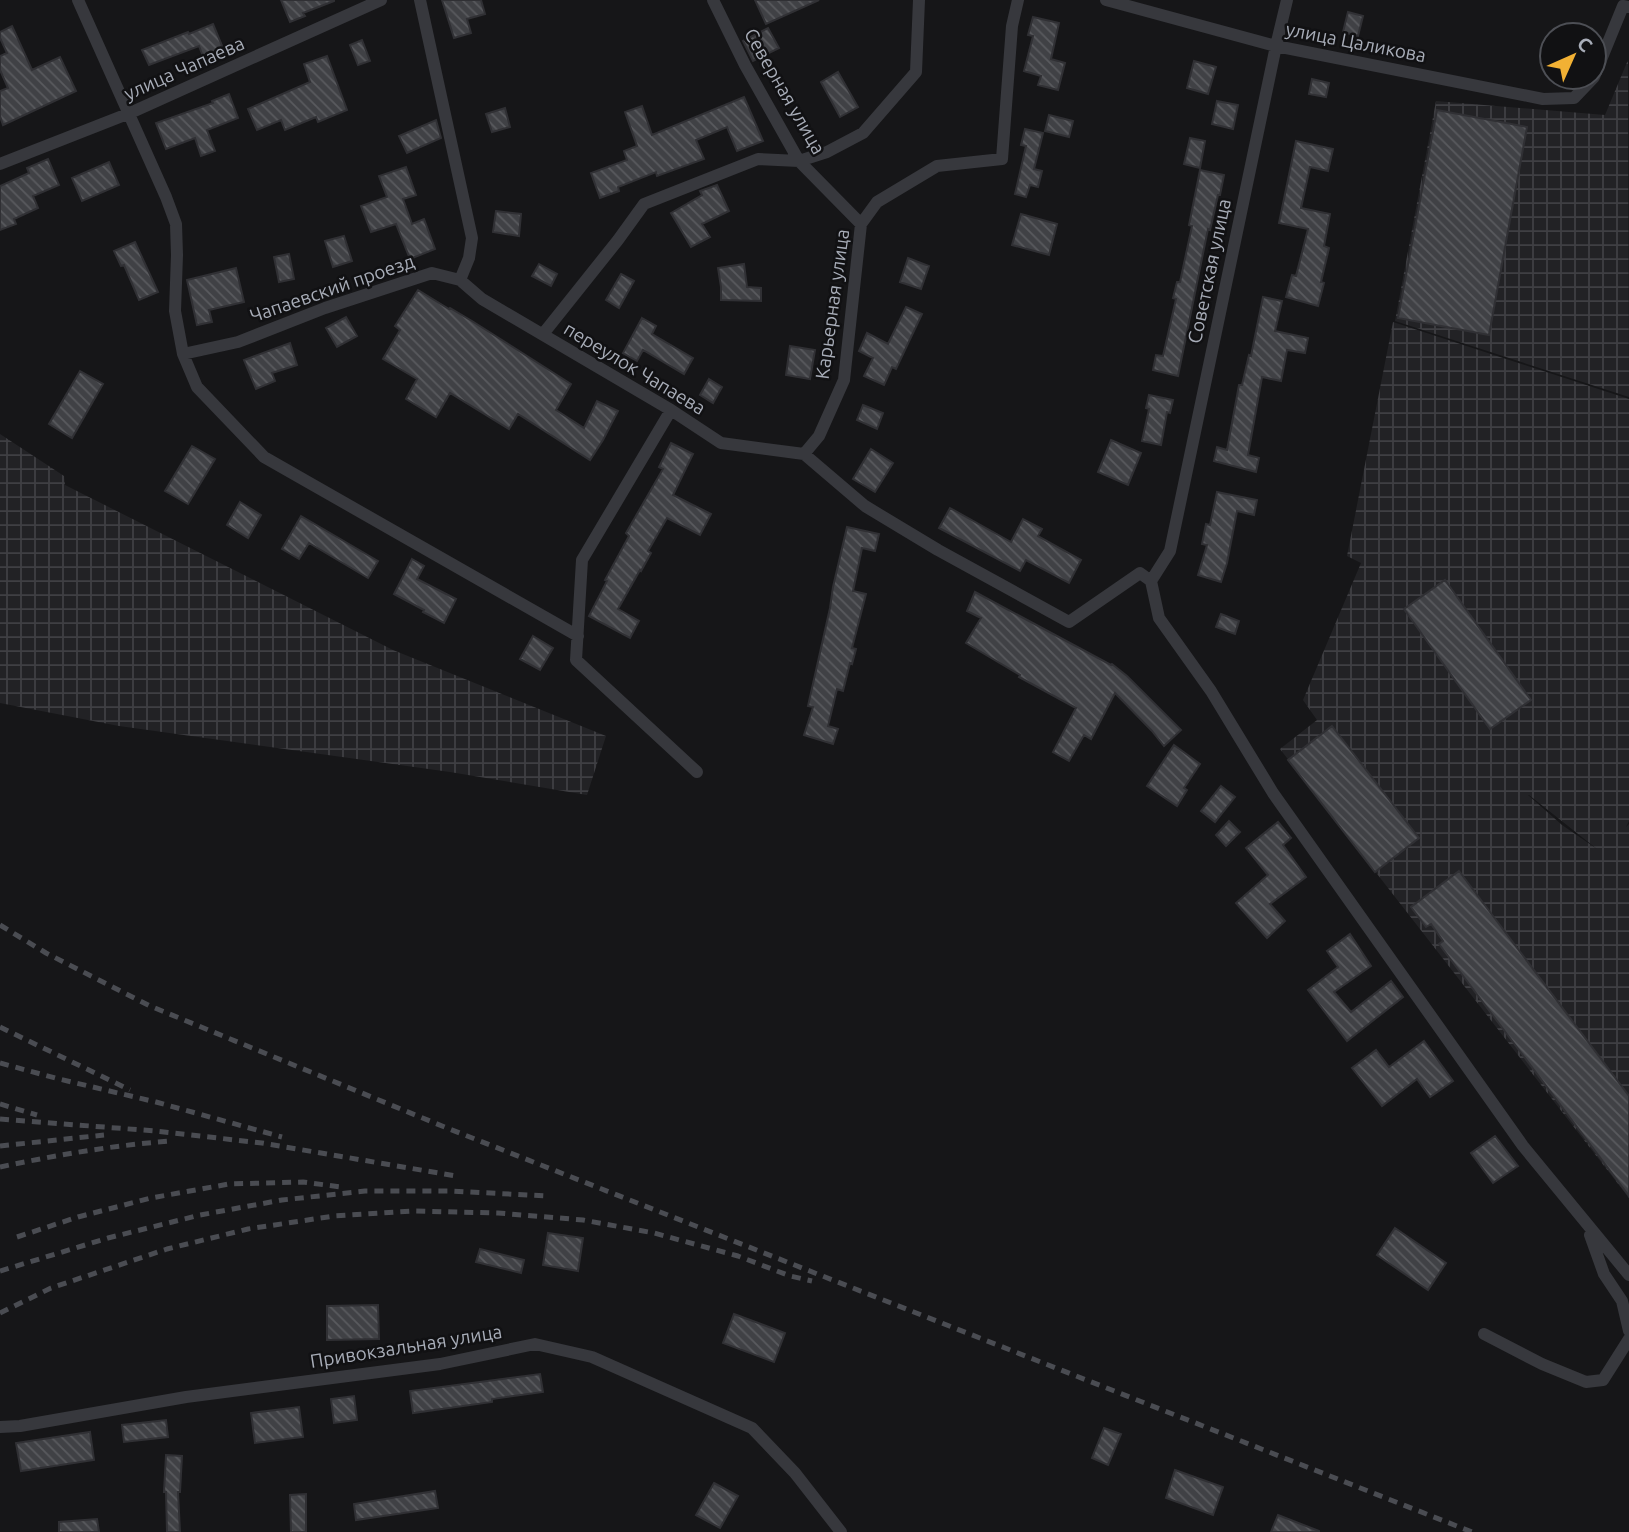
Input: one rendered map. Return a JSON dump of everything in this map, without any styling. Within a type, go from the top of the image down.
[{"type":"street","points":[[79,0],[176,224],[174,311],[183,354],[197,387],[264,457],[578,636]]},
{"type":"street","name":"улица Чапаева","points":[[0,164],[130,113],[381,0]]},
{"type":"street","points":[[420,0],[472,238],[470,258],[460,280]]},
{"type":"street","name":"Северная улица","points":[[713,0],[745,65],[799,161],[861,225]]},
{"type":"street","points":[[542,334],[644,204],[758,159],[799,161],[827,152],[863,133],[916,72],[919,0]]},
{"type":"street","name":"Карьерная улица","points":[[804,454],[819,436],[845,380],[861,225],[877,202],[937,166],[1002,159],[1013,26],[1018,0]]},
{"type":"street","name":"улица Цаликова","points":[[1106,0],[1276,46],[1543,99],[1574,98],[1581,91]]},
{"type":"street","name":"Советская улица","points":[[1151,581],[1170,551],[1287,0]]},
{"type":"street","name":"улица Цаликова","points":[[1608,44],[1625,4]]},
{"type":"street","name":"Чапаевский проезд","points":[[183,354],[238,342],[325,308],[432,273],[460,280]]},
{"type":"street","name":"переулок Чапаева","points":[[460,280],[482,299],[671,410],[721,443],[804,454]]},
{"type":"street","points":[[671,410],[583,560],[576,660],[697,772]]},
{"type":"street","points":[[804,454],[865,506],[938,550],[1069,622],[1140,573],[1151,581],[1158,618],[1211,691],[1273,793],[1522,1146],[1629,1275]]},
{"type":"street","points":[[1586,1222],[1604,1274],[1622,1301],[1629,1331]]},
{"type":"street","points":[[1484,1334],[1542,1364],[1586,1382],[1603,1380],[1629,1339]]},
{"type":"street","name":"Привокзальная улица","points":[[0,1427],[20,1426],[186,1397],[440,1364],[535,1343],[592,1357],[752,1428],[795,1473],[841,1532]]},
{"type":"shaded area","points":[[1628,60],[1629,397],[1395,321],[1436,101],[1605,115]]},
{"type":"shaded area","points":[[1393,322],[1629,399],[1629,821],[1626,827],[1629,824],[1629,1198],[1280,749],[1317,720],[1303,700],[1361,563],[1347,556]],"holes":[[[1529,795],[1597,849],[1562,825]]]},
{"type":"shaded area","points":[[0,434],[64,476],[65,485],[393,650],[606,736],[587,795],[450,772],[119,726],[0,703]]},
{"type":"building","points":[[281,0],[334,1],[303,13],[305,16],[290,22]]},
{"type":"building","points":[[442,0],[481,0],[485,14],[467,19],[471,33],[454,38]]},
{"type":"building","points":[[755,0],[819,0],[766,24]]},
{"type":"building","points":[[1348,12],[1363,16],[1358,36],[1343,32]]},
{"type":"building","points":[[1033,17],[1059,23],[1051,59],[1065,63],[1058,90],[1038,85],[1041,76],[1024,71],[1033,36],[1028,35]]},
{"type":"building","points":[[213,24],[225,53],[205,62],[199,46],[149,65],[142,50]]},
{"type":"building","points":[[12,26],[32,70],[60,57],[76,91],[3,125],[0,116],[0,91],[8,88],[0,70],[0,56],[7,53],[0,32]]},
{"type":"building","points":[[768,28],[779,48],[753,61],[743,41]]},
{"type":"building","points":[[362,40],[370,61],[358,65],[350,45]]},
{"type":"building","points":[[327,56],[347,110],[318,122],[316,117],[285,130],[281,120],[257,130],[248,109],[310,82],[304,64]]},
{"type":"building","points":[[1194,61],[1216,67],[1208,94],[1187,88]]},
{"type":"building","points":[[838,72],[858,107],[840,117],[821,82]]},
{"type":"building","points":[[1312,79],[1329,83],[1326,97],[1309,94]]},
{"type":"building","points":[[229,94],[238,118],[207,130],[215,151],[201,156],[195,138],[166,149],[156,123],[213,103],[212,101]]},
{"type":"building","points":[[744,97],[763,141],[737,151],[727,127],[696,140],[704,159],[657,176],[656,172],[618,187],[619,191],[600,198],[591,173],[627,160],[624,151],[637,146],[625,112],[642,106],[652,135]]},
{"type":"building","points":[[1217,101],[1238,105],[1233,129],[1212,124]]},
{"type":"building","points":[[505,108],[510,127],[492,132],[486,114]]},
{"type":"building","points":[[1437,110],[1527,127],[1489,335],[1398,318]]},
{"type":"building","points":[[1049,115],[1073,121],[1069,137],[1045,131]]},
{"type":"building","points":[[436,120],[441,138],[407,153],[399,136]]},
{"type":"building","points":[[1025,129],[1043,133],[1034,169],[1042,171],[1038,187],[1030,185],[1026,197],[1015,194],[1026,146],[1021,145]]},
{"type":"building","points":[[1190,138],[1205,141],[1200,168],[1184,164]]},
{"type":"building","points":[[1296,141],[1333,149],[1328,171],[1310,167],[1301,208],[1330,214],[1324,246],[1329,248],[1318,306],[1286,297],[1292,275],[1296,276],[1308,229],[1279,223]]},
{"type":"building","points":[[48,159],[59,185],[33,196],[38,208],[14,219],[16,224],[0,230],[0,186],[29,173],[27,168]]},
{"type":"building","points":[[109,162],[119,185],[82,201],[72,178]]},
{"type":"building","points":[[406,167],[416,195],[403,199],[412,224],[424,219],[435,249],[410,259],[396,224],[371,232],[361,206],[387,197],[379,176]]},
{"type":"building","points":[[1200,170],[1224,175],[1210,230],[1208,229],[1178,376],[1153,370],[1156,355],[1163,356],[1176,299],[1173,298],[1177,282],[1180,282],[1192,226],[1189,225]]},
{"type":"building","points":[[717,185],[729,211],[702,224],[710,237],[691,247],[671,213],[702,195],[700,191]]},
{"type":"building","points":[[496,211],[521,214],[519,236],[493,232]]},
{"type":"building","points":[[1021,214],[1057,224],[1049,255],[1012,245]]},
{"type":"building","points":[[344,236],[352,261],[333,267],[325,241]]},
{"type":"building","points":[[135,242],[158,292],[139,300],[124,265],[121,266],[114,251]]},
{"type":"building","points":[[289,254],[294,279],[279,282],[274,257]]},
{"type":"building","points":[[908,258],[929,266],[921,289],[900,282]]},
{"type":"building","points":[[539,264],[557,274],[551,286],[532,276]]},
{"type":"building","points":[[744,264],[747,287],[761,288],[761,301],[721,300],[718,268]]},
{"type":"building","points":[[236,268],[244,302],[209,310],[212,322],[197,325],[187,280]]},
{"type":"building","points":[[621,274],[634,281],[619,308],[606,300]]},
{"type":"building","points":[[418,290],[571,384],[556,410],[584,428],[597,401],[618,411],[590,460],[518,414],[509,429],[450,393],[436,417],[406,399],[417,379],[383,359],[400,330],[395,326]]},
{"type":"building","points":[[1263,297],[1282,301],[1275,331],[1308,338],[1305,353],[1287,350],[1281,381],[1262,377],[1248,455],[1259,458],[1256,472],[1214,461],[1217,447],[1227,450],[1239,385],[1242,385],[1249,355],[1251,356]]},
{"type":"building","points":[[906,307],[922,314],[896,369],[892,367],[884,385],[864,376],[873,358],[859,351],[867,333],[888,344]]},
{"type":"building","points":[[346,317],[357,336],[337,347],[326,328]]},
{"type":"building","points":[[642,318],[656,326],[652,334],[693,358],[684,374],[643,350],[637,361],[623,353]]},
{"type":"building","points":[[290,343],[297,365],[272,373],[275,381],[256,389],[244,360]]},
{"type":"building","points":[[790,346],[815,350],[810,379],[786,375]]},
{"type":"building","points":[[80,371],[103,384],[72,438],[49,424]]},
{"type":"building","points":[[709,379],[722,387],[713,403],[700,395]]},
{"type":"building","points":[[1149,395],[1173,400],[1170,413],[1167,412],[1161,445],[1142,441],[1149,409],[1146,408]]},
{"type":"building","points":[[863,405],[883,413],[877,429],[857,420]]},
{"type":"building","points":[[1111,440],[1141,453],[1128,485],[1098,472]]},
{"type":"building","points":[[671,443],[693,454],[673,495],[711,514],[700,535],[667,518],[648,551],[651,553],[618,609],[639,621],[630,638],[589,616],[629,536],[626,533],[663,469],[659,467]]},
{"type":"building","points":[[192,446],[215,459],[188,504],[165,491]]},
{"type":"building","points":[[871,449],[893,463],[875,492],[853,479]]},
{"type":"building","points":[[1217,492],[1257,500],[1254,515],[1237,511],[1221,582],[1198,575],[1207,545],[1202,544],[1206,524],[1210,525]]},
{"type":"building","points":[[240,502],[261,515],[248,538],[227,525]]},
{"type":"building","points":[[950,508],[1011,542],[1023,519],[1042,529],[1038,536],[1081,560],[1069,583],[1026,560],[1020,571],[939,528]]},
{"type":"building","points":[[301,516],[378,561],[368,578],[309,543],[299,559],[282,549]]},
{"type":"building","points":[[847,527],[879,534],[875,551],[862,548],[853,591],[866,594],[852,648],[856,649],[852,664],[850,663],[843,691],[837,689],[828,726],[838,729],[833,744],[804,735],[813,707],[808,706]]},
{"type":"building","points":[[412,559],[424,566],[417,579],[456,599],[444,623],[394,594]]},
{"type":"building","points":[[1445,580],[1531,700],[1490,729],[1404,609]]},
{"type":"building","points":[[975,592],[1112,664],[1181,730],[1164,746],[1115,693],[1091,739],[1084,735],[1069,761],[1053,752],[1076,708],[1019,677],[1020,675],[966,643],[981,618],[967,611]]},
{"type":"building","points":[[1221,614],[1239,621],[1235,634],[1216,627]]},
{"type":"building","points":[[533,636],[553,648],[540,670],[520,659]]},
{"type":"building","points":[[1332,726],[1419,838],[1375,872],[1288,760]]},
{"type":"building","points":[[1174,745],[1200,764],[1184,788],[1187,790],[1177,806],[1147,786]]},
{"type":"building","points":[[1221,786],[1235,797],[1215,822],[1201,811]]},
{"type":"building","points":[[1229,821],[1240,832],[1226,846],[1216,835]]},
{"type":"building","points":[[1278,822],[1291,838],[1283,845],[1306,877],[1270,904],[1285,921],[1267,938],[1236,903],[1268,875],[1246,848]]},
{"type":"building","points":[[1459,871],[1629,1096],[1629,1196],[1439,944],[1443,941],[1431,924],[1426,927],[1411,907]]},
{"type":"building","points":[[1350,934],[1371,966],[1334,992],[1351,1012],[1391,981],[1403,997],[1347,1041],[1308,990],[1338,967],[1327,951]]},
{"type":"building","points":[[1424,1041],[1453,1081],[1430,1097],[1417,1079],[1382,1106],[1352,1068],[1376,1050],[1389,1067]]},
{"type":"building","points":[[1495,1136],[1518,1166],[1493,1183],[1471,1153]]},
{"type":"building","points":[[1395,1228],[1446,1263],[1428,1290],[1377,1255]]},
{"type":"building","points":[[548,1233],[583,1238],[578,1271],[543,1265]]},
{"type":"building","points":[[480,1249],[524,1260],[521,1273],[476,1262]]},
{"type":"building","points":[[378,1305],[379,1339],[327,1340],[327,1306]]},
{"type":"building","points":[[734,1314],[785,1333],[774,1362],[723,1343]]},
{"type":"building","points":[[540,1374],[543,1392],[413,1413],[410,1391]]},
{"type":"building","points":[[354,1396],[357,1420],[334,1423],[331,1399]]},
{"type":"building","points":[[299,1407],[303,1437],[255,1443],[251,1413]]},
{"type":"building","points":[[166,1420],[168,1437],[124,1442],[122,1425]]},
{"type":"building","points":[[1104,1428],[1121,1434],[1108,1465],[1092,1458]]},
{"type":"building","points":[[90,1432],[94,1460],[21,1471],[16,1443]]},
{"type":"building","points":[[166,1455],[182,1456],[178,1492],[180,1532],[167,1532],[164,1492]]},
{"type":"building","points":[[1175,1470],[1223,1487],[1213,1515],[1166,1498]]},
{"type":"building","points":[[714,1483],[738,1496],[720,1528],[696,1515]]},
{"type":"building","points":[[435,1491],[438,1508],[356,1520],[354,1504]]},
{"type":"building","points":[[306,1494],[306,1532],[291,1532],[290,1495]]},
{"type":"building","points":[[1278,1515],[1319,1531],[1319,1532],[1271,1532]]},
{"type":"building","points":[[97,1519],[99,1532],[59,1532],[59,1522]]},
{"type":"railway","points":[[0,925],[46,953],[150,1006],[447,1128],[1472,1532]]},
{"type":"railway","points":[[0,1027],[130,1090]]},
{"type":"railway","points":[[0,1063],[282,1137]]},
{"type":"railway","points":[[0,1104],[37,1115]]},
{"type":"railway","points":[[0,1119],[155,1131],[262,1143],[456,1176]]},
{"type":"railway","points":[[0,1146],[104,1135]]},
{"type":"railway","points":[[0,1167],[86,1151],[172,1141]]},
{"type":"railway","points":[[17,1237],[78,1217],[151,1198],[229,1184],[303,1182],[341,1187]]},
{"type":"railway","points":[[0,1271],[108,1238],[200,1215],[282,1200],[365,1191],[451,1191],[547,1196]]},
{"type":"railway","points":[[0,1313],[51,1288],[167,1249],[248,1229],[334,1216],[414,1211],[498,1213],[583,1220],[654,1233],[738,1256],[790,1276],[812,1281]]}]
